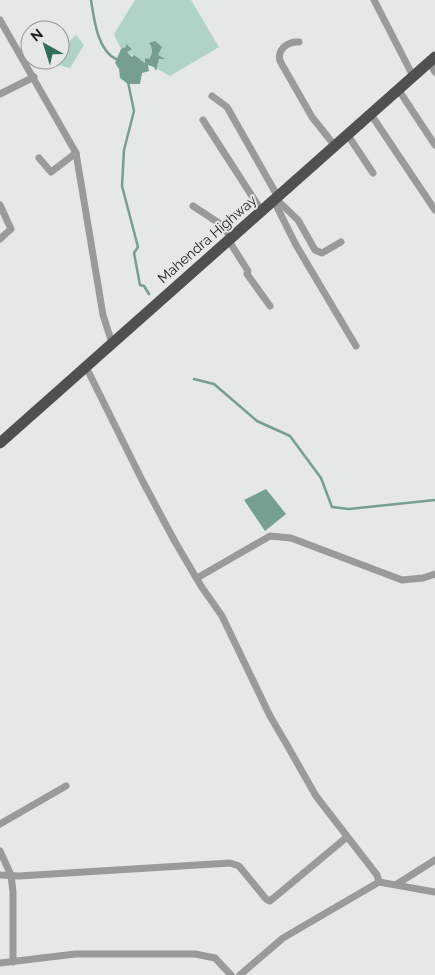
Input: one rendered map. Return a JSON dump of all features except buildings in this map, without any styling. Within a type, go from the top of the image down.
[{"type":"highway","name":"Mahendra Highway","points":[[0,443],[261,210],[276,199],[370,113],[413,76],[433,64]]},
{"type":"street","points":[[374,0],[413,76]]},
{"type":"street","points":[[0,20],[76,153],[103,315],[112,343]]},
{"type":"street","points":[[299,42],[293,42],[281,49],[280,60],[312,117],[335,146]]},
{"type":"street","points":[[0,94],[34,77]]},
{"type":"street","points":[[398,89],[435,145]]},
{"type":"street","points":[[212,96],[227,107],[276,199],[296,245],[356,346]]},
{"type":"street","points":[[370,113],[435,210]]},
{"type":"street","points":[[203,120],[261,210]]},
{"type":"street","points":[[347,134],[373,173]]},
{"type":"street","points":[[39,158],[51,172],[76,153]]},
{"type":"street","points":[[276,199],[292,212],[315,250],[322,253],[341,242]]},
{"type":"street","points":[[0,205],[11,230],[0,239]]},
{"type":"street","points":[[193,206],[222,225],[248,271],[247,274],[270,306]]},
{"type":"street","points":[[86,367],[142,480],[196,578],[222,616],[286,746],[316,796],[377,874],[379,882]]},
{"type":"street","points":[[196,578],[270,536],[291,538],[402,580],[423,578],[435,574]]},
{"type":"street","points":[[0,824],[66,786]]},
{"type":"street","points":[[0,875],[230,863],[239,866],[266,899],[270,901],[347,837]]},
{"type":"street","points":[[0,851],[11,875],[14,914],[13,962]]},
{"type":"street","points":[[397,884],[435,860]]},
{"type":"street","points":[[240,975],[283,938],[379,882],[435,892]]},
{"type":"street","points":[[0,962],[75,954],[195,954],[215,958],[231,975]]},
{"type":"shaded area","points":[[135,0],[191,0],[219,47],[170,76],[121,49],[114,34]]},
{"type":"shaded area","points":[[76,35],[84,45],[70,68],[70,41]]},
{"type":"shaded area","points":[[155,41],[162,47],[158,55],[165,59],[159,59],[156,71],[154,67],[148,65],[149,71],[142,73],[140,84],[128,84],[120,78],[119,69],[115,63],[121,49],[126,47],[126,44],[132,49],[127,52],[132,57],[134,55],[145,63],[145,58],[149,59],[152,53],[149,43]]},
{"type":"shaded area","points":[[266,489],[286,514],[265,531],[244,500]]},
{"type":"waterway","points":[[91,0],[95,24],[104,49],[116,59]]},
{"type":"waterway","points":[[128,82],[134,111],[124,150],[122,186],[138,247],[134,253],[140,285],[144,286],[149,294]]},
{"type":"waterway","points":[[194,379],[214,384],[257,421],[290,436],[321,478],[332,507],[349,509],[435,500]]}]
